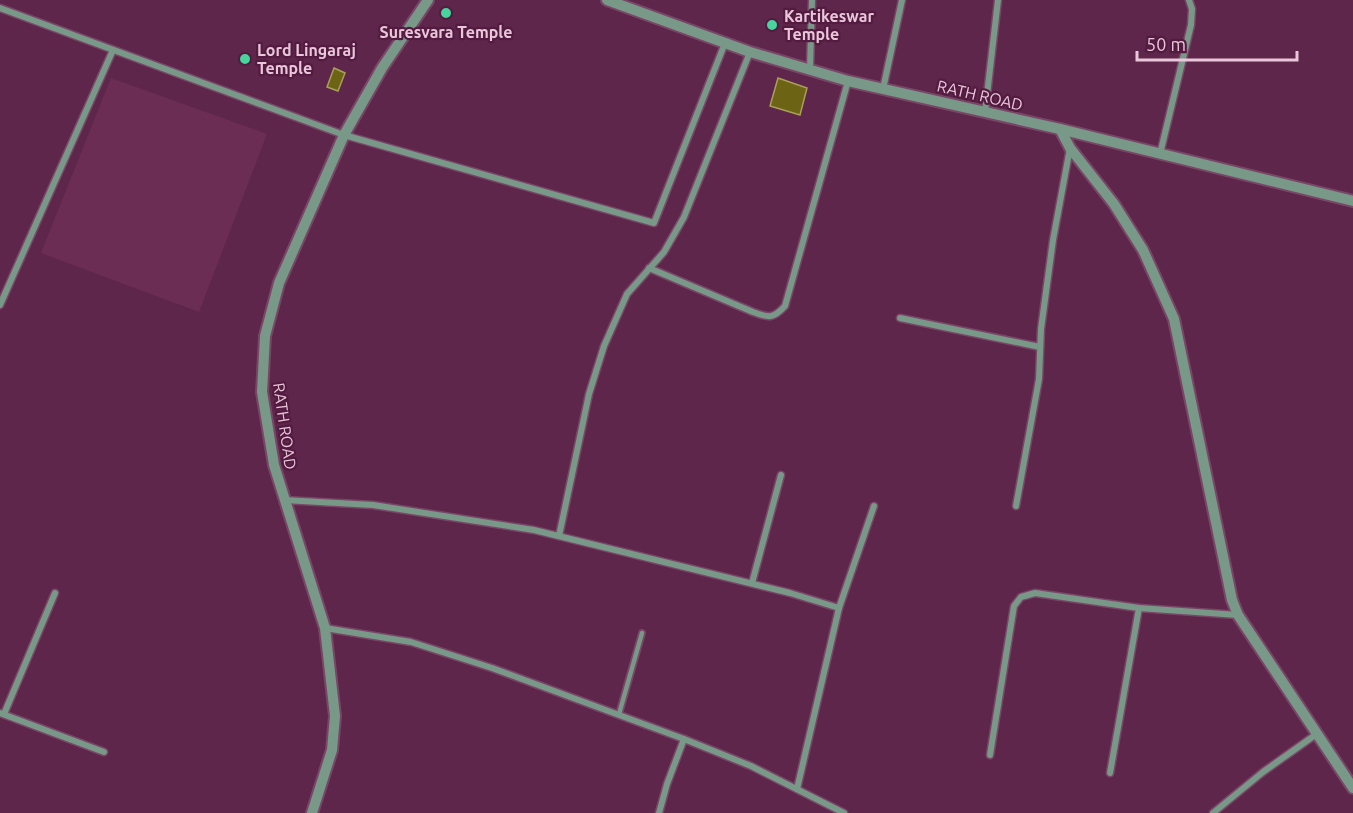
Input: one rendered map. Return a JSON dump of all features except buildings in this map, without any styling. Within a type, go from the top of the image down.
[{"type":"street","name":"RATH ROAD","points":[[312,813],[332,750],[335,716],[325,628],[273,465],[262,392],[265,336],[279,283],[344,135],[382,68],[428,0]]},
{"type":"street","name":"RATH ROAD","points":[[607,0],[750,52],[848,81],[1060,129],[1353,201]]},
{"type":"street","points":[[810,69],[812,0]]},
{"type":"street","points":[[883,89],[902,0]]},
{"type":"street","points":[[985,112],[998,0]]},
{"type":"street","points":[[1160,154],[1191,25],[1192,9],[1189,0]]},
{"type":"street","points":[[0,8],[344,135],[654,223],[725,43]]},
{"type":"street","points":[[0,305],[113,50]]},
{"type":"street","points":[[559,536],[589,394],[604,346],[627,294],[664,252],[684,218],[750,52]]},
{"type":"street","points":[[650,268],[760,315],[767,317],[777,315],[785,306],[848,81]]},
{"type":"street","points":[[1060,129],[1070,148],[1120,213],[1143,250],[1174,319],[1230,588],[1238,615],[1353,788]]},
{"type":"street","points":[[1016,506],[1039,379],[1040,347],[1053,240],[1070,148]]},
{"type":"street","points":[[900,318],[1040,347]]},
{"type":"street","points":[[753,583],[781,475]]},
{"type":"street","points":[[283,500],[374,505],[534,530],[753,583],[839,608]]},
{"type":"street","points":[[797,789],[839,608],[874,506]]},
{"type":"street","points":[[55,593],[2,713],[104,752]]},
{"type":"street","points":[[990,754],[1014,606],[1022,597],[1035,593],[1138,608],[1238,615]]},
{"type":"street","points":[[1110,773],[1138,608]]},
{"type":"street","points":[[325,628],[411,642],[492,668],[684,738],[751,766],[844,813]]},
{"type":"street","points":[[1213,813],[1263,772],[1318,733]]},
{"type":"street","points":[[659,813],[684,738]]},
{"type":"lane","points":[[619,714],[642,633]]},
{"type":"shaded area","points":[[111,78],[267,134],[199,312],[41,253]]},
{"type":"place","name":"Suresvara Temple","points":[[446,13]]},
{"type":"place","name":"Kartikeswar Temple","points":[[772,25]]},
{"type":"place","name":"Lord Lingaraj Temple","points":[[245,59]]}]
